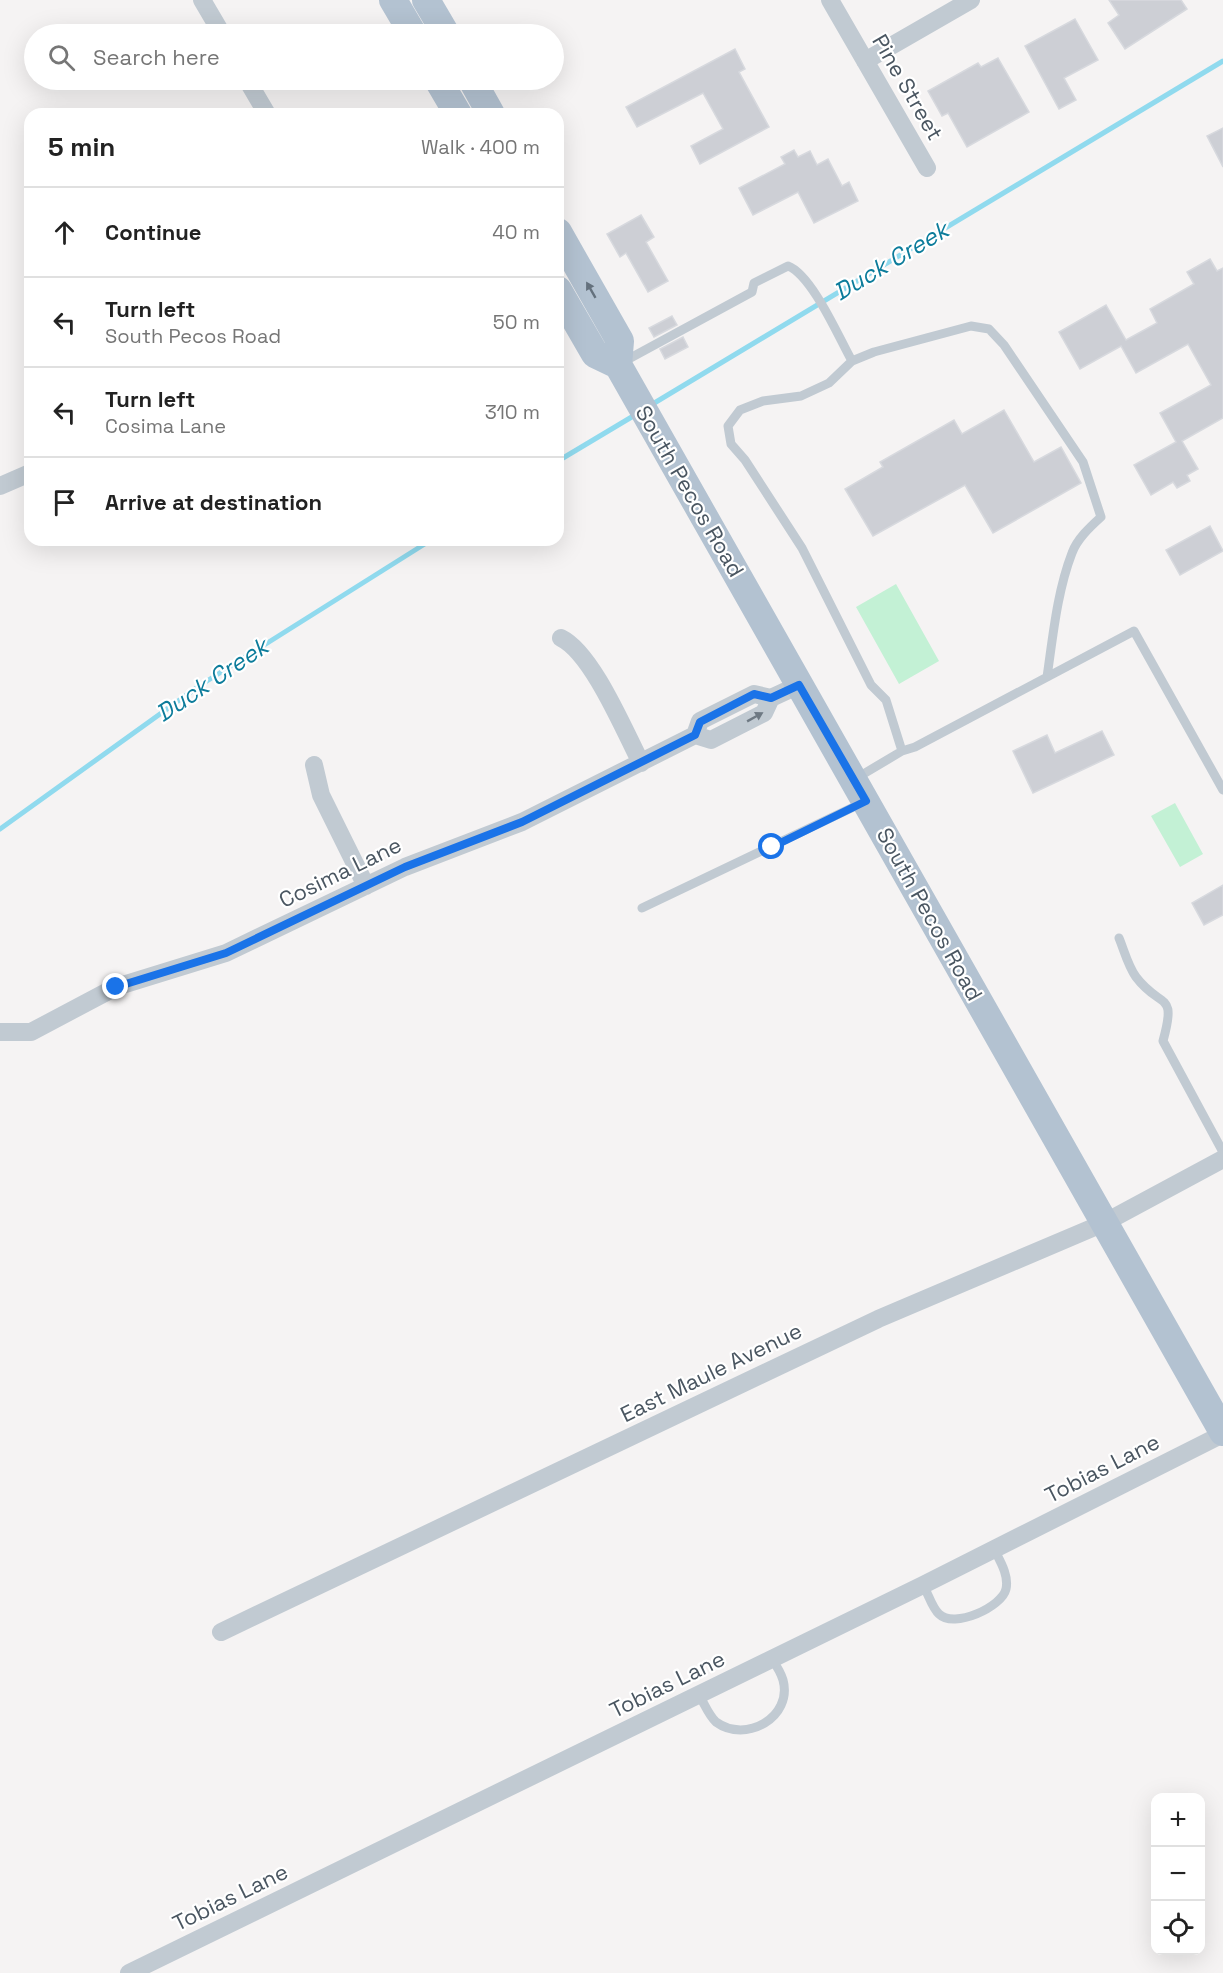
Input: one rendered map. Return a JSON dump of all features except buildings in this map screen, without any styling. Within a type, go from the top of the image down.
[{"type":"main road","points":[[393,0],[407,24]]},
{"type":"main road","points":[[426,0],[440,24]]},
{"type":"main road","points":[[444,90],[454,108]]},
{"type":"main road","points":[[478,90],[488,108]]},
{"type":"main road","name":"South Pecos Road","points":[[564,243],[620,341],[617,369],[657,433],[1223,1433]]},
{"type":"main road","points":[[564,300],[595,354],[617,369]]},
{"type":"street","points":[[202,0],[216,24]]},
{"type":"street","name":"Pine Street","points":[[830,0],[927,168]]},
{"type":"street","points":[[865,61],[971,0]]},
{"type":"street","points":[[253,90],[263,108]]},
{"type":"street","points":[[0,486],[24,476]]},
{"type":"street","points":[[561,638],[573,644],[585,659],[641,763]]},
{"type":"street","name":"Cosima Lane","points":[[0,1032],[31,1032],[116,987],[226,953],[444,849],[522,822],[695,735],[700,722],[754,694],[771,698],[799,685]]},
{"type":"street","name":"Cosima Lane","points":[[695,735],[711,740],[764,713],[771,698]]},
{"type":"street","points":[[314,765],[321,795],[366,886]]},
{"type":"street","name":"East Maule Avenue","points":[[221,1632],[878,1319],[1104,1223],[1223,1159]]},
{"type":"street","name":"Tobias Lane","points":[[129,1973],[923,1585],[1223,1433]]},
{"type":"lane","points":[[617,369],[752,292],[754,283],[788,266],[802,275],[811,288],[852,361]]},
{"type":"lane","points":[[902,751],[886,700],[871,685],[802,548],[745,460],[731,444],[728,426],[740,410],[763,401],[801,396],[828,383],[852,361],[874,352],[971,326],[989,329],[1004,345],[1083,462],[1101,517],[1088,529],[1072,552],[1055,620],[1047,677]]},
{"type":"lane","points":[[642,909],[860,790],[902,751],[915,747],[1134,631],[1223,790]]},
{"type":"lane","points":[[722,710],[732,729]]},
{"type":"lane","points":[[1119,938],[1134,975],[1168,1005],[1170,1015],[1163,1041],[1223,1152]]},
{"type":"lane","points":[[923,1585],[939,1614],[949,1619],[967,1618],[999,1602],[1006,1590],[1006,1576],[994,1549]]},
{"type":"lane","points":[[699,1695],[715,1721],[728,1728],[752,1730],[777,1713],[782,1698],[783,1680],[772,1659]]},
{"type":"green space","points":[[896,584],[939,661],[899,684],[856,607]]},
{"type":"green space","points":[[1175,803],[1203,854],[1180,867],[1151,816]]},
{"type":"waterway","name":"Duck Creek","points":[[651,405],[1223,61]]},
{"type":"waterway","name":"Duck Creek","points":[[564,457],[635,415]]},
{"type":"waterway","name":"Duck Creek","points":[[0,829],[199,686],[421,546]]},
{"type":"route","points":[[116,987],[226,953],[444,849],[522,822],[695,735],[700,722],[754,694],[771,698],[799,685],[866,801],[772,847]]}]
